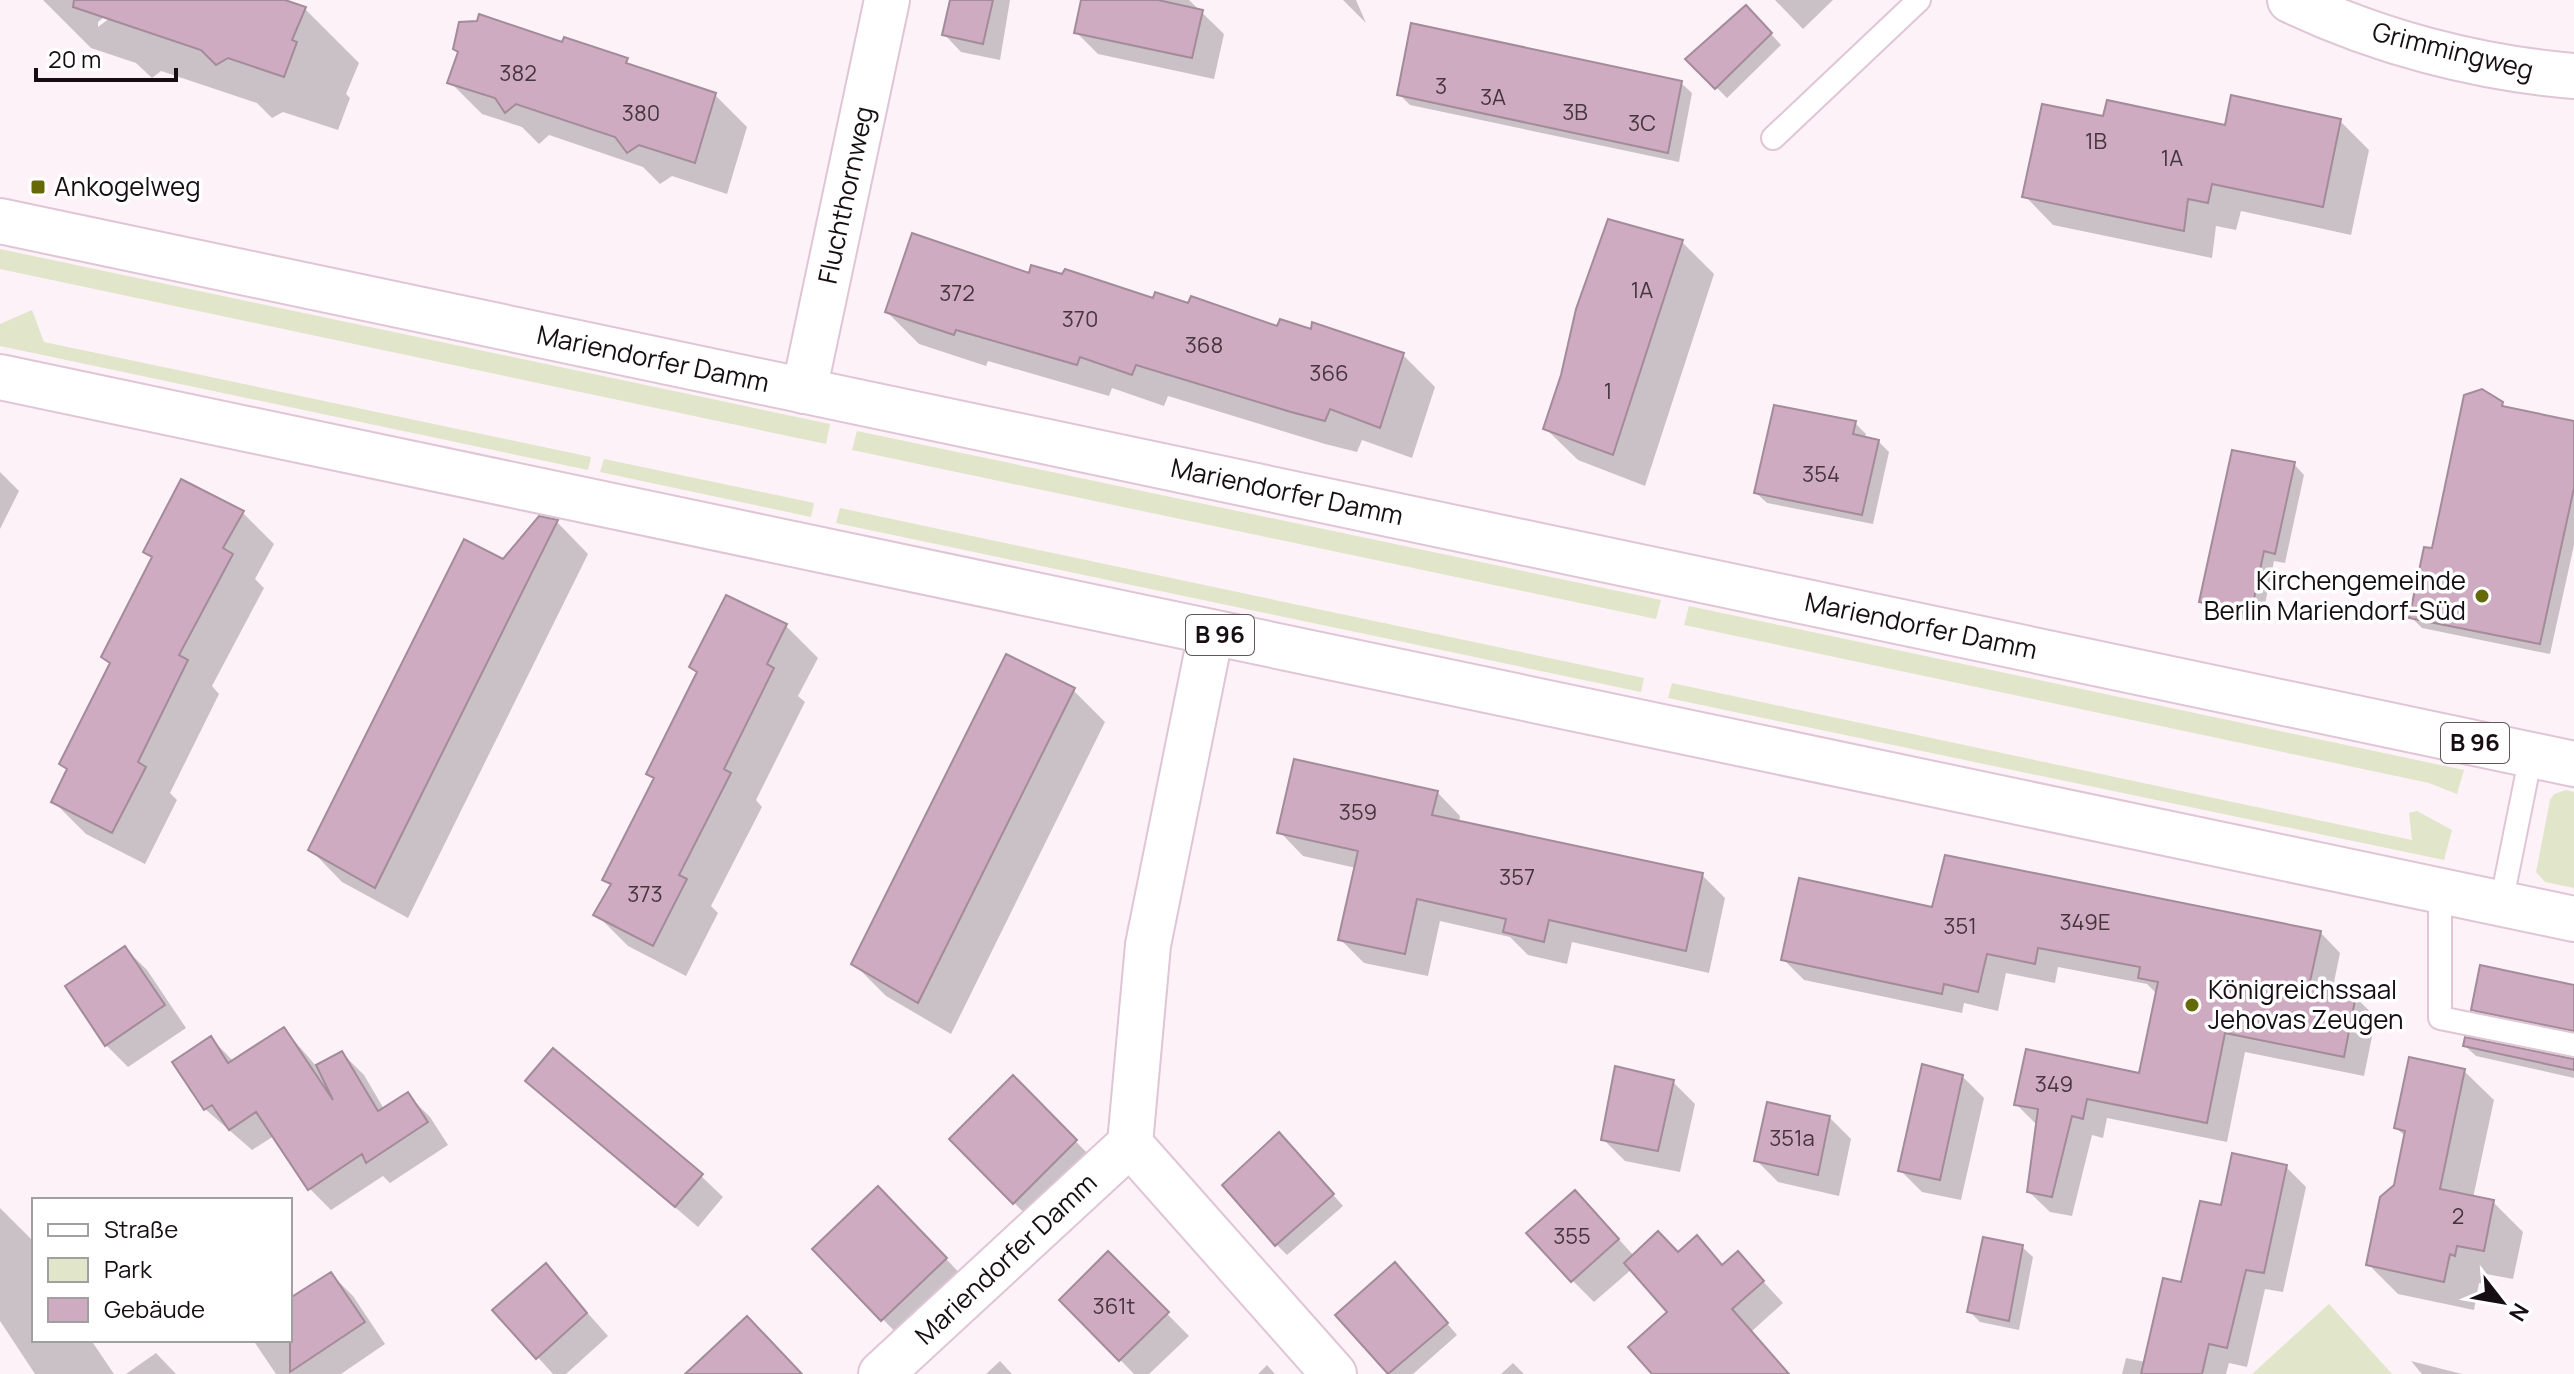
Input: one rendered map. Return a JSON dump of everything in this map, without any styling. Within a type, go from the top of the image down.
[{"type":"main road","name":"Fluchthornweg","points":[[804,391],[887,0]]},
{"type":"main road","name":"Grimmingweg","points":[[2290,0],[2379,35],[2499,68],[2574,76]]},
{"type":"main road","name":"Mariendorfer Damm","points":[[0,221],[2574,764]]},
{"type":"main road","name":"B 96","points":[[0,377],[2574,919]]},
{"type":"main road","points":[[1211,633],[1148,945],[1130,1144],[1334,1374]]},
{"type":"main road","name":"Mariendorfer Damm","points":[[881,1374],[1130,1144]]},
{"type":"lane","points":[[1773,138],[1919,0]]},
{"type":"lane","points":[[2501,904],[2531,755]]},
{"type":"lane","points":[[2440,891],[2440,1018],[2574,1045]]},
{"type":"green space","points":[[0,249],[830,424],[826,444],[0,269]]},
{"type":"green space","points":[[32,310],[44,342],[591,457],[588,470],[0,346],[0,324]]},
{"type":"green space","points":[[857,431],[1661,600],[1656,619],[852,450]]},
{"type":"green space","points":[[604,459],[814,503],[811,517],[600,472]]},
{"type":"green space","points":[[840,508],[1644,678],[1641,692],[836,523]]},
{"type":"green space","points":[[1689,606],[2464,770],[2457,794],[2429,783],[1684,625]]},
{"type":"green space","points":[[1672,683],[2412,840],[2409,813],[2417,811],[2452,830],[2444,860],[1668,698]]},
{"type":"green space","points":[[2566,790],[2574,792],[2574,888],[2545,882],[2536,872],[2550,800],[2554,794]]},
{"type":"green space","points":[[2329,1304],[2392,1374],[2252,1374]]},
{"type":"building","points":[[74,0],[285,0],[306,7],[292,40],[297,42],[284,77],[228,58],[216,65],[201,50],[73,7]]},
{"type":"building","points":[[950,0],[993,0],[983,44],[942,35]]},
{"type":"building","points":[[1081,0],[1158,0],[1203,10],[1192,58],[1074,33]]},
{"type":"building","points":[[1746,5],[1772,33],[1715,89],[1685,59]]},
{"type":"building","points":[[479,14],[562,42],[564,37],[628,58],[626,63],[716,93],[695,163],[639,145],[627,153],[615,137],[516,104],[505,113],[495,98],[447,83],[458,52],[453,49],[459,22],[477,21]]},
{"type":"building","points":[[1411,23],[1682,81],[1668,153],[1397,95]]},
{"type":"building","points":[[2231,95],[2341,119],[2323,207],[2212,184],[2208,203],[2188,199],[2184,231],[2022,197],[2042,104],[2103,116],[2107,100],[2225,125]]},
{"type":"building","points":[[1608,219],[1683,240],[1613,455],[1543,429],[1561,375],[1576,309]]},
{"type":"building","points":[[912,233],[1029,273],[1031,265],[1062,274],[1065,269],[1153,298],[1155,292],[1188,303],[1191,296],[1277,326],[1280,319],[1311,329],[1312,322],[1404,353],[1380,428],[1330,409],[1325,421],[1136,365],[1132,375],[1080,357],[1077,365],[956,330],[954,335],[885,312]]},
{"type":"building","points":[[2482,389],[2503,402],[2502,406],[2574,421],[2574,488],[2540,644],[2409,618],[2424,547],[2432,548],[2464,395]]},
{"type":"building","points":[[1774,405],[1856,421],[1853,434],[1879,440],[1862,515],[1754,493]]},
{"type":"building","points":[[2232,450],[2295,462],[2275,554],[2264,551],[2251,613],[2199,602]]},
{"type":"building","points":[[181,479],[244,511],[223,548],[233,554],[179,655],[188,660],[138,762],[146,767],[112,833],[51,802],[67,769],[59,764],[110,663],[101,657],[152,557],[143,552]]},
{"type":"building","points":[[539,516],[558,520],[375,888],[308,850],[464,539],[503,559]]},
{"type":"building","points":[[726,595],[787,624],[767,664],[774,668],[724,769],[731,773],[679,875],[687,879],[653,946],[593,915],[611,884],[602,880],[654,778],[646,774],[697,672],[689,667]]},
{"type":"building","points":[[1006,654],[1075,688],[918,1003],[851,964]]},
{"type":"building","points":[[1294,759],[1438,791],[1432,815],[1703,873],[1686,951],[1549,920],[1544,942],[1503,932],[1506,919],[1417,899],[1405,954],[1338,940],[1358,851],[1277,833]]},
{"type":"building","points":[[1945,855],[2321,931],[2309,986],[2356,995],[2344,1057],[2225,1033],[2207,1123],[2087,1099],[2083,1119],[2072,1116],[2052,1197],[2027,1192],[2038,1109],[2014,1105],[2026,1049],[2139,1073],[2158,982],[2138,978],[2140,967],[2038,948],[2035,964],[1987,954],[1978,992],[1944,984],[1942,994],[1781,960],[1799,878],[1932,907]]},
{"type":"building","points":[[125,946],[165,1005],[105,1046],[65,986]]},
{"type":"building","points":[[2480,965],[2574,985],[2574,1031],[2471,1010]]},
{"type":"building","points":[[284,1027],[333,1100],[316,1065],[342,1051],[378,1111],[408,1092],[428,1122],[366,1163],[362,1154],[308,1190],[256,1112],[229,1130],[212,1105],[204,1110],[172,1062],[211,1036],[228,1063]]},
{"type":"building","points":[[2465,1037],[2574,1059],[2574,1070],[2463,1046]]},
{"type":"building","points":[[553,1048],[703,1174],[675,1207],[525,1081]]},
{"type":"building","points":[[2409,1057],[2465,1069],[2440,1189],[2494,1200],[2484,1251],[2457,1246],[2455,1256],[2450,1254],[2444,1282],[2366,1265],[2380,1197],[2394,1185],[2405,1131],[2394,1128]]},
{"type":"building","points":[[1922,1064],[1963,1075],[1940,1180],[1898,1171]]},
{"type":"building","points":[[1615,1066],[1674,1080],[1658,1151],[1601,1140]]},
{"type":"building","points":[[1013,1075],[1077,1140],[1013,1204],[949,1139]]},
{"type":"building","points":[[1767,1102],[1830,1116],[1818,1175],[1754,1161]]},
{"type":"building","points":[[1279,1132],[1334,1194],[1275,1246],[1222,1185]]},
{"type":"building","points":[[2232,1153],[2287,1165],[2264,1273],[2246,1270],[2227,1348],[2209,1344],[2202,1374],[2141,1374],[2163,1278],[2181,1282],[2200,1201],[2221,1205]]},
{"type":"building","points":[[878,1186],[947,1258],[881,1321],[812,1249]]},
{"type":"building","points":[[1575,1190],[1619,1239],[1571,1282],[1526,1233]]},
{"type":"building","points":[[1658,1231],[1678,1252],[1697,1235],[1722,1265],[1738,1251],[1764,1281],[1732,1309],[1789,1374],[1652,1374],[1628,1347],[1667,1312],[1624,1263]]},
{"type":"building","points":[[1983,1237],[2023,1245],[2009,1321],[1967,1312]]},
{"type":"building","points":[[1108,1251],[1169,1312],[1119,1361],[1059,1300]]},
{"type":"building","points":[[1395,1262],[1448,1323],[1388,1374],[1335,1315]]},
{"type":"building","points":[[546,1263],[587,1313],[536,1359],[492,1310]]},
{"type":"building","points":[[331,1272],[365,1322],[290,1372],[292,1297]]},
{"type":"building","points":[[747,1316],[802,1374],[685,1374]]},
{"type":"place","name":"Ankogelweg","points":[[38,187]]},
{"type":"place","name":"Kirchengemeinde Berlin Mariendorf-Süd","points":[[2482,596]]},
{"type":"place","name":"Königreichssaal Jehovas Zeugen","points":[[2192,1005]]}]
